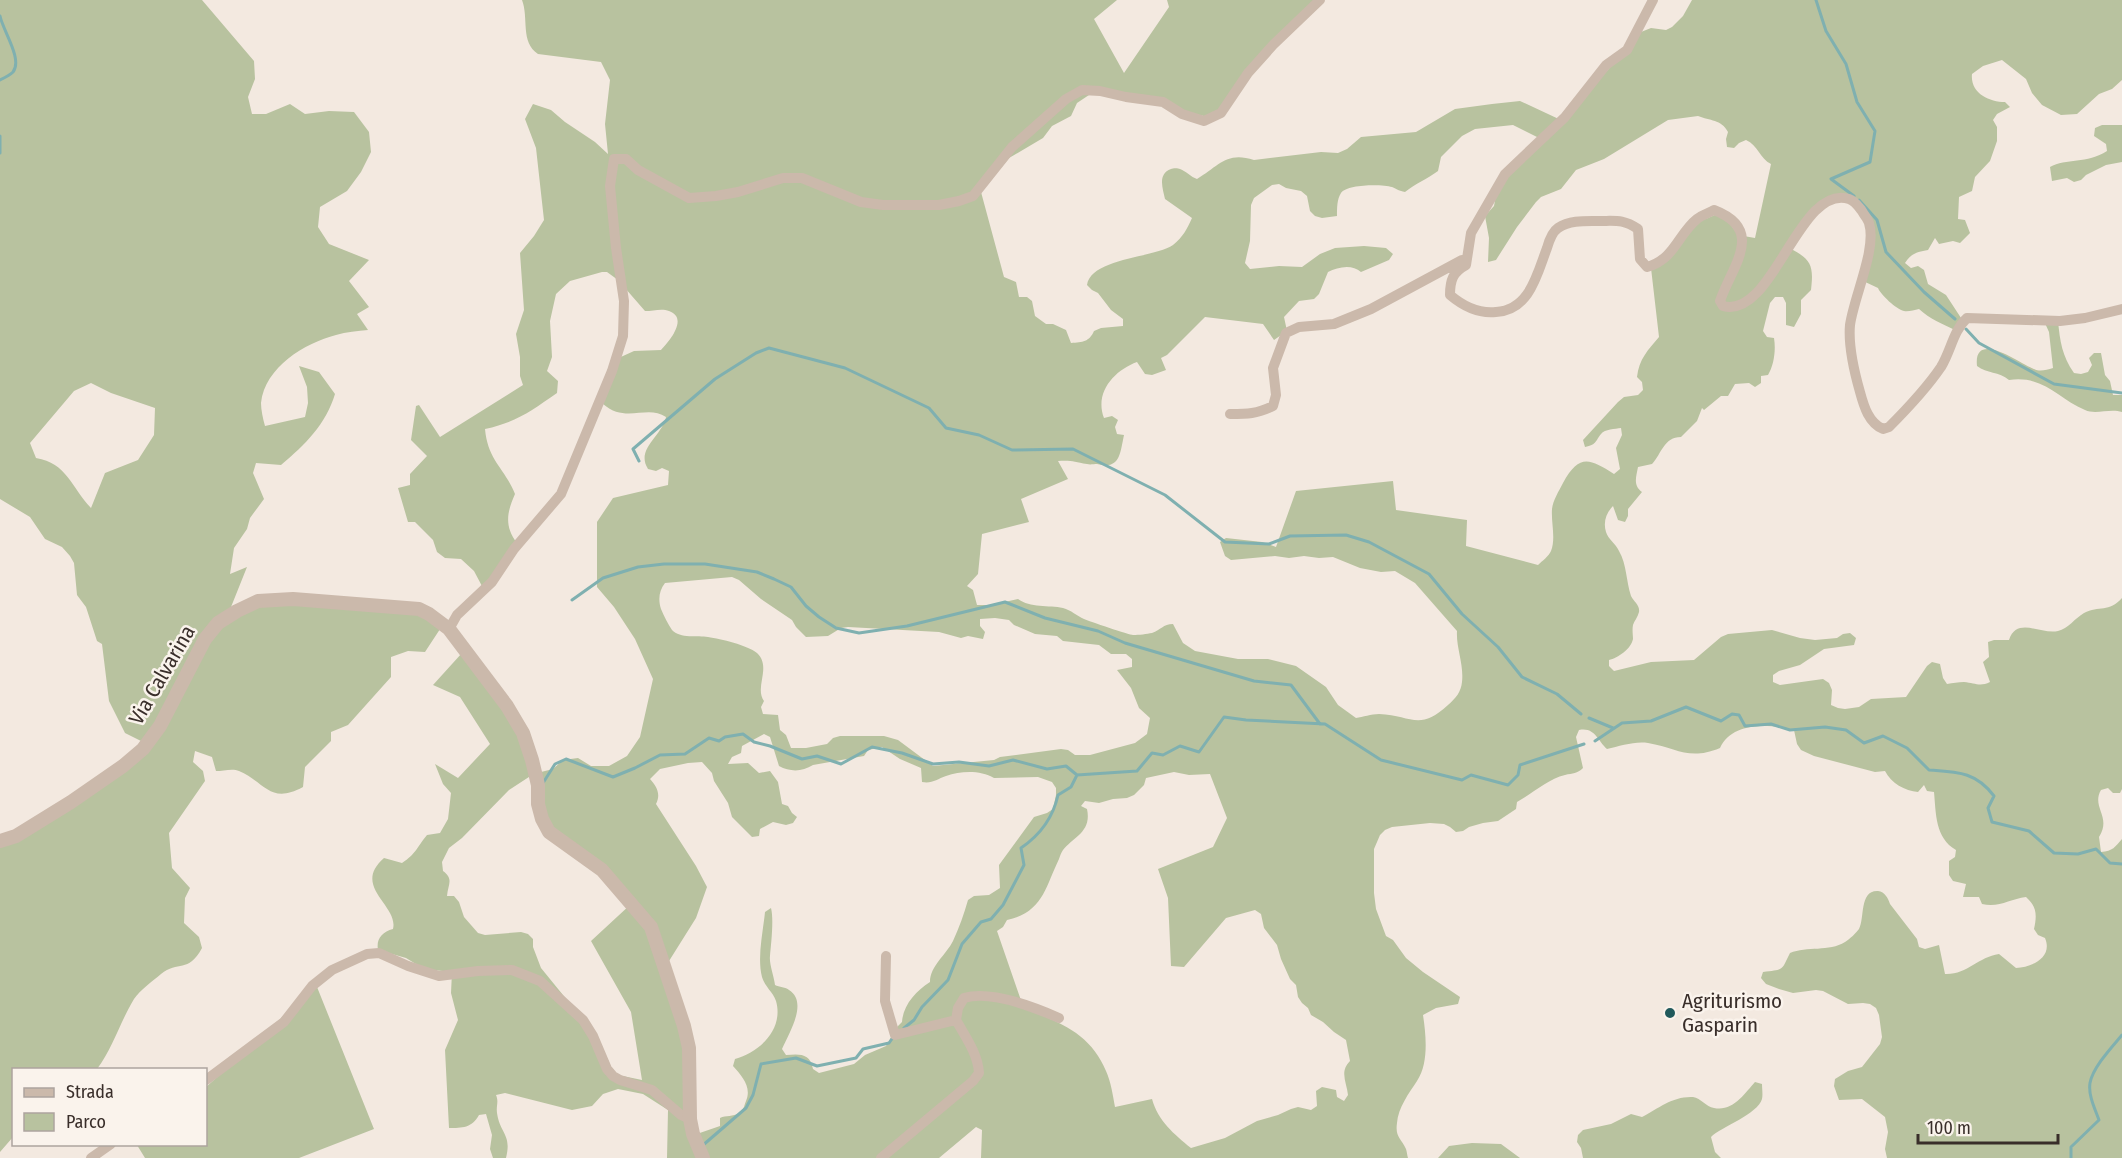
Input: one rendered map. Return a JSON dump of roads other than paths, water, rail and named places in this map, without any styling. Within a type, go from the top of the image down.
[{"type":"street","points":[[449,629],[457,615],[492,582],[514,549],[561,494],[612,371],[623,336],[624,301],[610,186],[614,159],[626,159],[638,170],[689,198],[738,192],[783,178],[802,178],[861,202],[939,205],[959,201],[974,196],[1012,147],[1066,99],[1082,90],[1100,90],[1126,97],[1163,102],[1182,114],[1204,121],[1221,113],[1248,73],[1273,45],[1320,0]]},
{"type":"street","points":[[1653,0],[1628,50],[1606,65],[1565,117],[1505,174],[1471,233],[1466,265],[1455,271],[1450,284],[1450,295],[1460,303],[1474,310],[1490,313],[1506,312],[1519,305],[1536,279],[1550,239],[1557,229],[1578,221],[1627,222],[1638,229],[1640,259],[1647,267],[1657,264],[1677,245],[1697,219],[1714,210],[1729,216],[1743,235],[1738,263],[1720,301],[1723,306],[1731,308],[1744,304],[1770,278],[1819,206],[1834,198],[1853,200],[1869,222],[1870,250],[1857,291],[1850,327],[1853,366],[1865,408],[1875,426],[1883,429],[1889,427],[1924,391],[1942,364],[1960,325],[1967,318],[2060,321],[2085,318],[2122,309]]},
{"type":"street","points":[[1230,414],[1247,415],[1273,406],[1276,394],[1273,368],[1286,333],[1299,327],[1334,324],[1362,313],[1400,295],[1468,257]]},
{"type":"street","name":"Via Calvarina","points":[[0,841],[16,836],[71,802],[123,766],[143,749],[160,726],[205,639],[218,623],[237,610],[258,601],[321,600],[407,607],[429,614],[449,629],[507,706],[523,733],[538,784],[538,804],[549,832],[602,870],[651,927],[684,1026],[689,1048],[690,1119],[693,1134],[703,1158]]},
{"type":"street","points":[[207,1079],[284,1022],[312,986],[332,970],[367,954],[379,953],[426,974],[439,976],[512,970],[540,981],[583,1020],[593,1036],[607,1069],[613,1076],[651,1090],[681,1115],[690,1119]]},
{"type":"street","points":[[886,956],[885,1001],[895,1035],[956,1020]]},
{"type":"street","points":[[881,1158],[973,1081],[979,1073],[979,1065],[974,1052],[956,1020],[958,1008],[964,998],[974,994],[986,996],[1040,1010],[1059,1018]]},
{"type":"street","points":[[90,1158],[108,1146]]},
{"type":"waterway","points":[[1816,0],[1826,31],[1846,64],[1857,102],[1875,131],[1870,162],[1831,179],[1854,196]]},
{"type":"waterway","points":[[0,16],[16,60],[13,72],[0,80]]},
{"type":"waterway","points":[[0,136],[0,153]]},
{"type":"waterway","points":[[1859,200],[1877,220],[1886,252],[1924,292],[1955,319]]},
{"type":"waterway","points":[[1966,329],[1979,343],[2054,384],[2122,393]]},
{"type":"waterway","points":[[639,461],[633,449],[715,379],[756,353],[769,348],[845,368],[929,408],[946,428],[979,435],[1012,450],[1073,449],[1165,495],[1225,542],[1269,544],[1290,536],[1346,535],[1369,542],[1429,574],[1462,614],[1498,647],[1522,677],[1557,694],[1581,714]]},
{"type":"waterway","points":[[572,600],[603,578],[638,567],[664,564],[705,564],[757,572],[774,579],[791,587],[806,606],[836,628],[859,633],[907,626],[1005,602],[1045,618],[1098,631],[1125,643],[1254,681],[1291,685],[1320,724]]},
{"type":"waterway","points":[[1595,741],[1622,723],[1651,721],[1686,707],[1721,721],[1732,714],[1739,715],[1745,726],[1771,724],[1790,730],[1825,727],[1846,730],[1864,743],[1883,736],[1907,748],[1929,770],[1958,773],[1980,782],[1994,796],[1988,808],[1992,822],[2029,831],[2054,853],[2078,854],[2096,849],[2110,863],[2122,864]]},
{"type":"waterway","points":[[543,783],[555,764],[566,759],[613,777],[660,755],[685,754],[709,738],[719,741],[725,737],[743,734],[754,742],[802,759],[817,756],[841,764],[872,747],[902,753],[933,764],[959,762],[989,766],[1013,760],[1047,769],[1066,766],[1077,775],[1137,771],[1152,753],[1163,755],[1180,746],[1199,752],[1224,717],[1325,724],[1381,760],[1462,780],[1471,775],[1508,785],[1518,775],[1520,765],[1584,744]]},
{"type":"waterway","points":[[1589,718],[1613,728]]},
{"type":"waterway","points":[[904,1028],[914,1020],[922,1007],[948,980],[962,944],[981,922],[991,919],[1003,905],[1024,865],[1021,848],[1045,825],[1058,795],[1071,787],[1077,775]]},
{"type":"waterway","points":[[2071,1158],[2071,1147],[2099,1120],[2090,1092],[2092,1077],[2103,1058],[2122,1035]]},
{"type":"waterway","points":[[702,1146],[746,1108],[753,1095],[761,1064],[796,1058],[817,1066],[856,1058],[863,1049],[889,1043],[894,1036]]},
{"type":"place","name":"Agriturismo Gasparin","points":[[1670,1013]]}]
